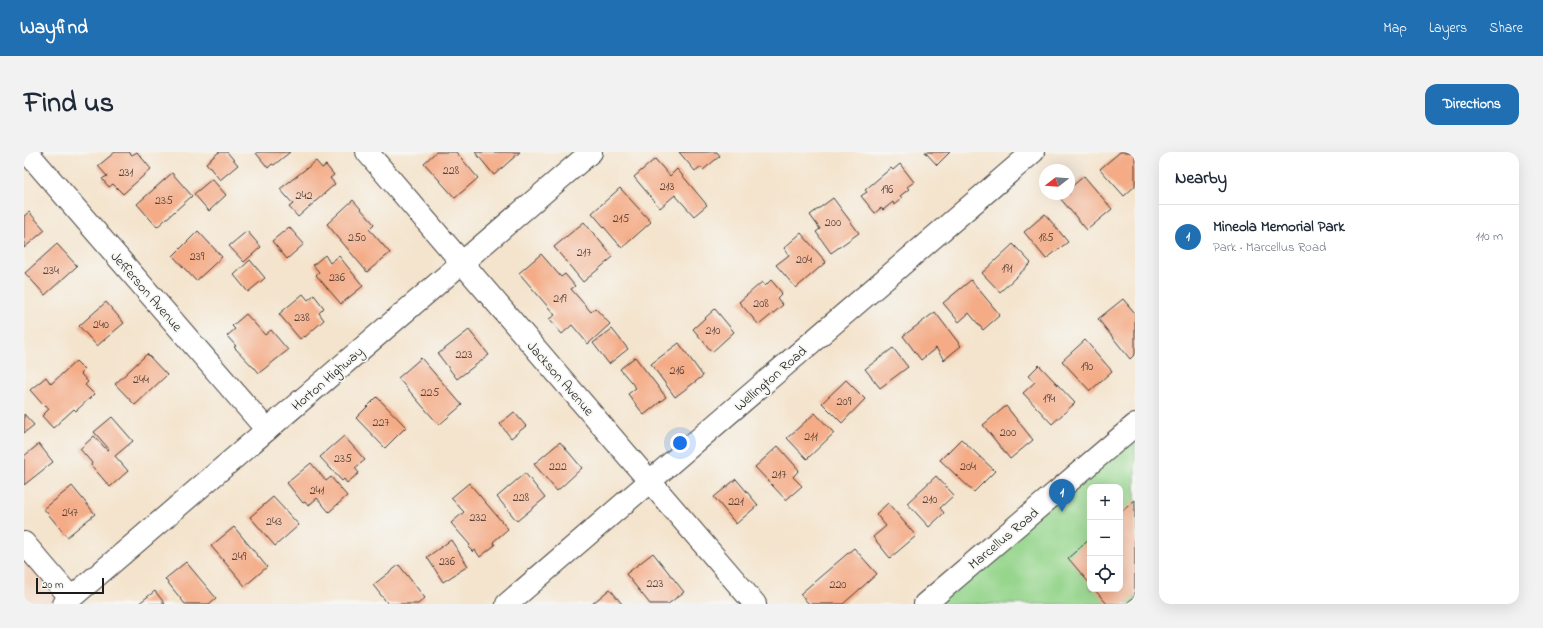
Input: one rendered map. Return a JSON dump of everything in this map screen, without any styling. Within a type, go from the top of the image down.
[{"type":"street","name":"Jefferson Avenue","points":[[27,152],[267,430]]},
{"type":"street","name":"Jackson Avenue","points":[[367,152],[754,604]]},
{"type":"street","name":"Horton Highway","points":[[68,601],[591,152]]},
{"type":"street","name":"Wellington Road","points":[[507,604],[1033,152]]},
{"type":"street","name":"Marcellus Road","points":[[925,604],[1135,425]]},
{"type":"street","points":[[24,543],[68,601]]},
{"type":"shaded area","points":[[24,543],[64,604],[24,604]]},
{"type":"green space","points":[[1135,425],[1135,604],[925,604]]},
{"type":"building","points":[[115,152],[129,152],[132,155],[137,152],[151,169],[123,194],[113,184],[109,187],[102,179],[107,176],[98,166]]},
{"type":"building","points":[[219,152],[227,152],[238,165],[220,180],[206,163]]},
{"type":"building","points":[[290,152],[268,168],[256,153]]},
{"type":"building","points":[[436,152],[456,152],[478,178],[455,198],[424,163]]},
{"type":"building","points":[[475,152],[520,152],[494,175]]},
{"type":"building","points":[[679,152],[717,152],[720,156],[703,170],[700,167],[695,171]]},
{"type":"building","points":[[925,152],[950,152],[937,165]]},
{"type":"building","points":[[1120,152],[1135,152],[1135,186],[1124,196],[1100,169]]},
{"type":"building","points":[[655,159],[670,176],[677,169],[707,205],[694,216],[675,195],[660,208],[634,177]]},
{"type":"building","points":[[316,161],[322,168],[326,165],[334,175],[330,178],[335,184],[298,217],[289,207],[293,204],[280,189]]},
{"type":"building","points":[[900,164],[914,182],[907,187],[909,189],[900,196],[902,198],[894,205],[893,202],[883,210],[881,208],[875,213],[861,196],[867,192],[865,190],[891,168],[893,170]]},
{"type":"building","points":[[172,173],[192,196],[157,227],[137,204]]},
{"type":"building","points":[[1084,176],[1112,209],[1087,230],[1062,200],[1075,200],[1075,184]]},
{"type":"building","points":[[212,179],[226,195],[209,211],[194,194]]},
{"type":"building","points":[[620,188],[651,222],[622,248],[592,213]]},
{"type":"building","points":[[833,198],[859,233],[831,253],[816,232],[820,229],[810,215]]},
{"type":"building","points":[[353,200],[374,224],[369,229],[390,253],[367,272],[327,224]]},
{"type":"building","points":[[29,212],[45,230],[24,248],[24,216]]},
{"type":"building","points":[[1045,214],[1068,242],[1046,259],[1024,232]]},
{"type":"building","points":[[584,222],[613,257],[583,282],[554,247]]},
{"type":"building","points":[[289,227],[304,244],[287,259],[272,241]]},
{"type":"building","points":[[198,231],[222,257],[196,281],[173,256]]},
{"type":"building","points":[[247,231],[261,247],[244,262],[229,246]]},
{"type":"building","points":[[801,233],[826,262],[796,288],[776,265],[789,255],[784,248]]},
{"type":"building","points":[[57,244],[77,266],[45,295],[25,273]]},
{"type":"building","points":[[1013,244],[1031,263],[1000,292],[982,273]]},
{"type":"building","points":[[541,254],[561,277],[565,274],[575,286],[571,289],[591,312],[595,308],[610,324],[588,344],[572,325],[562,334],[549,319],[555,315],[519,273]]},
{"type":"building","points":[[325,255],[330,263],[339,256],[363,286],[341,304],[316,275],[319,272],[313,265]]},
{"type":"building","points":[[250,260],[265,278],[248,292],[234,275]]},
{"type":"building","points":[[771,280],[782,293],[777,298],[783,305],[759,325],[739,302],[762,282],[765,286]]},
{"type":"building","points":[[971,280],[1000,315],[983,330],[969,313],[959,322],[943,303]]},
{"type":"building","points":[[303,294],[308,300],[314,295],[324,308],[319,313],[324,320],[305,337],[304,336],[300,339],[279,314]]},
{"type":"building","points":[[1123,299],[1135,313],[1135,354],[1130,359],[1098,319]]},
{"type":"building","points":[[106,302],[124,323],[97,346],[79,326]]},
{"type":"building","points":[[715,309],[734,332],[712,352],[693,329]]},
{"type":"building","points":[[935,312],[961,346],[944,360],[936,348],[921,360],[903,336]]},
{"type":"building","points":[[246,314],[265,335],[271,330],[288,350],[259,373],[234,347],[236,346],[227,336],[235,329],[232,326]]},
{"type":"building","points":[[612,329],[628,349],[609,364],[593,343]]},
{"type":"building","points":[[469,330],[489,355],[457,379],[438,354]]},
{"type":"building","points":[[1085,340],[1112,371],[1090,391],[1062,361]]},
{"type":"building","points":[[679,343],[703,376],[675,397],[651,364]]},
{"type":"building","points":[[893,348],[908,367],[880,388],[865,369]]},
{"type":"building","points":[[147,354],[167,375],[135,405],[115,384]]},
{"type":"building","points":[[635,357],[666,397],[644,415],[628,394],[636,388],[620,369]]},
{"type":"building","points":[[421,358],[462,405],[439,425],[398,378]]},
{"type":"building","points":[[76,361],[85,370],[81,374],[88,382],[85,385],[94,394],[76,411],[74,409],[53,428],[42,416],[49,409],[46,405],[44,406],[30,390],[46,377],[51,384]]},
{"type":"building","points":[[1039,365],[1075,403],[1052,424],[1023,393],[1035,382],[1028,376]]},
{"type":"building","points":[[846,380],[865,399],[842,423],[822,403]]},
{"type":"building","points":[[377,397],[406,427],[385,448],[356,418]]},
{"type":"building","points":[[1006,406],[1033,440],[1010,459],[983,425]]},
{"type":"building","points":[[514,412],[526,426],[511,438],[500,424]]},
{"type":"building","points":[[815,413],[834,433],[807,459],[787,438]]},
{"type":"building","points":[[24,414],[34,425],[24,433]]},
{"type":"building","points":[[112,417],[133,441],[115,456],[128,471],[110,487],[91,465],[92,463],[80,449],[94,436],[107,450],[109,449],[94,432]]},
{"type":"building","points":[[344,436],[365,460],[355,468],[359,473],[347,483],[344,479],[342,481],[320,457]]},
{"type":"building","points":[[961,439],[995,471],[974,492],[940,460]]},
{"type":"building","points":[[560,442],[582,468],[557,491],[534,464]]},
{"type":"building","points":[[39,444],[53,462],[24,485],[24,456]]},
{"type":"building","points":[[778,446],[799,470],[793,477],[802,486],[786,500],[755,467]]},
{"type":"building","points":[[311,463],[326,481],[331,477],[347,496],[329,512],[317,498],[308,506],[305,502],[303,503],[287,483]]},
{"type":"building","points":[[525,473],[545,498],[517,521],[497,497]]},
{"type":"building","points":[[936,476],[954,495],[940,508],[944,513],[929,527],[907,503]]},
{"type":"building","points":[[736,479],[758,505],[736,524],[714,497]]},
{"type":"building","points":[[469,483],[508,529],[493,542],[495,545],[480,557],[475,550],[473,552],[468,547],[470,545],[451,523],[464,512],[451,498]]},
{"type":"building","points":[[72,486],[95,514],[67,537],[44,509]]},
{"type":"building","points":[[273,497],[299,525],[275,546],[250,517]]},
{"type":"building","points":[[1135,500],[1135,596],[1126,604],[1107,604],[1097,592],[1123,592],[1123,510]]},
{"type":"building","points":[[888,503],[916,536],[890,558],[873,537],[886,526],[876,514]]},
{"type":"building","points":[[234,527],[267,567],[245,586],[211,546]]},
{"type":"building","points":[[451,540],[468,566],[443,582],[427,557]]},
{"type":"building","points":[[1087,542],[1087,580],[1068,558]]},
{"type":"building","points":[[854,548],[877,574],[843,604],[809,604],[800,594]]},
{"type":"building","points":[[653,553],[684,592],[668,604],[650,604],[626,574]]},
{"type":"building","points":[[186,562],[216,598],[209,604],[185,604],[165,579]]},
{"type":"building","points":[[399,565],[425,598],[418,604],[388,604],[373,585]]},
{"type":"building","points":[[610,589],[622,604],[592,604]]},
{"type":"building","points":[[155,591],[165,604],[138,604]]},
{"type":"place","name":"Mineola Memorial Park","points":[[1062,512]]}]
